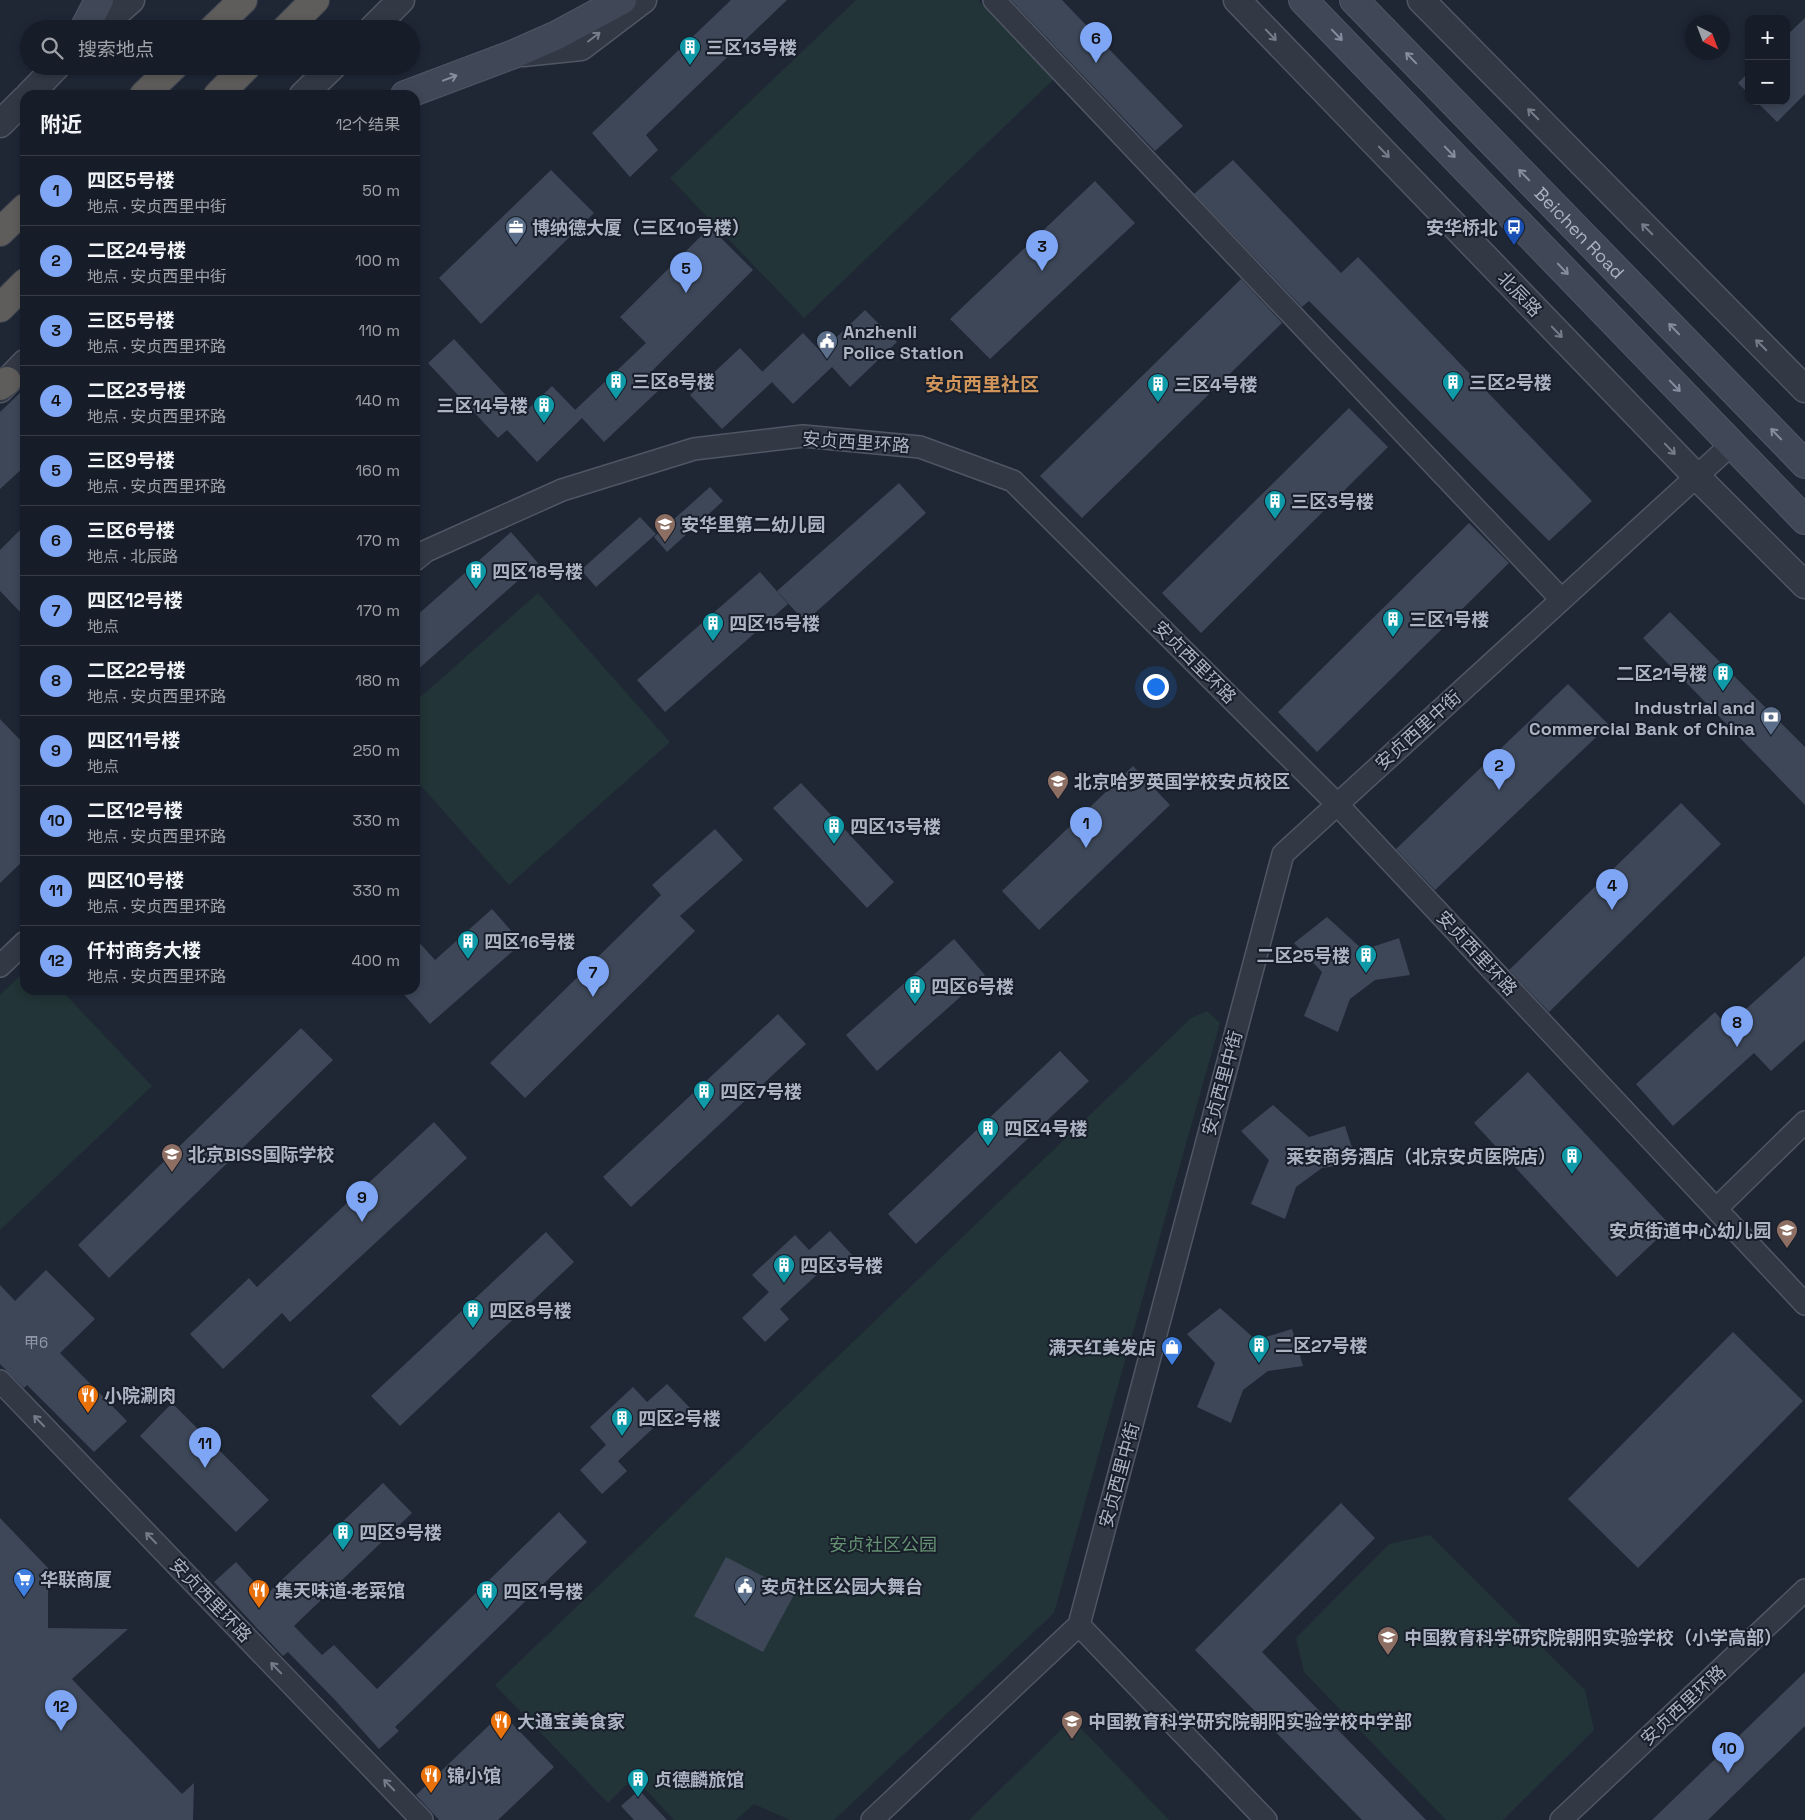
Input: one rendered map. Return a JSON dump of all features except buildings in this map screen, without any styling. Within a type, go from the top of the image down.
[{"type":"highway","points":[[222,20],[243,0]]},
{"type":"highway","points":[[295,20],[315,0]]},
{"type":"highway","points":[[149,90],[165,75]]},
{"type":"highway","points":[[223,90],[238,75]]},
{"type":"highway","points":[[0,232],[20,213]]},
{"type":"highway","points":[[0,308],[20,288]]},
{"type":"main road","points":[[89,20],[99,0]]},
{"type":"main road","points":[[418,90],[514,54],[557,35],[622,0]]},
{"type":"main road","points":[[1303,0],[1805,520]]},
{"type":"main road","name":"Beichen Road","points":[[1354,0],[1805,464]]},
{"type":"street","points":[[108,20],[131,0]]},
{"type":"street","points":[[381,20],[401,0]]},
{"type":"street","points":[[514,54],[581,47],[644,0]]},
{"type":"street","points":[[994,0],[1561,599]]},
{"type":"street","name":"北辰路","points":[[1237,0],[1696,476],[1805,585]]},
{"type":"street","points":[[1421,0],[1805,389]]},
{"type":"street","points":[[34,90],[48,75]]},
{"type":"street","points":[[308,90],[324,75]]},
{"type":"street","points":[[0,124],[20,104]]},
{"type":"street","name":"安贞西里环路","points":[[420,556],[426,551],[562,490],[694,449],[803,436],[920,447],[1013,480],[1337,804],[1805,1304]]},
{"type":"street","name":"安贞西里中街","points":[[1079,1625],[1283,854],[1732,444]]},
{"type":"street","points":[[0,966],[20,947]]},
{"type":"street","points":[[1717,1208],[1805,1122]]},
{"type":"street","name":"安贞西里环路","points":[[0,1381],[422,1820]]},
{"type":"street","name":"安贞西里环路","points":[[1561,1820],[1805,1590]]},
{"type":"street","points":[[872,1820],[1079,1625],[1266,1820]]},
{"type":"green space","points":[[856,0],[978,0],[1054,79],[804,318],[670,178]]},
{"type":"green space","points":[[538,593],[670,742],[509,885],[420,785],[420,698]]},
{"type":"green space","points":[[20,976],[20,995],[66,995],[152,1086],[0,1230],[0,995]]},
{"type":"green space","name":"安贞社区公园","points":[[1207,1011],[1220,1023],[1054,1613],[834,1820],[790,1820],[754,1804],[736,1820],[674,1820],[634,1777],[608,1803],[495,1685],[1191,1018]]},
{"type":"green space","points":[[1430,1535],[1585,1690],[1594,1730],[1503,1820],[1446,1820],[1304,1672],[1296,1638],[1389,1544]]},
{"type":"green space","points":[[1072,1719],[1169,1820],[969,1820]]},
{"type":"place","name":"三区6号楼","points":[[1096,63]]},
{"type":"place","name":"三区13号楼","points":[[690,66]]},
{"type":"place","name":"博纳德大厦（三区10号楼）","points":[[516,246]]},
{"type":"place","name":"安华桥北","points":[[1514,246]]},
{"type":"place","name":"三区5号楼","points":[[1042,271]]},
{"type":"place","name":"三区9号楼","points":[[686,293]]},
{"type":"place","name":"Anzhenli Police Station","points":[[827,360]]},
{"type":"place","name":"三区8号楼","points":[[616,400]]},
{"type":"place","name":"三区2号楼","points":[[1453,401]]},
{"type":"place","name":"三区4号楼","points":[[1158,403]]},
{"type":"place","name":"三区14号楼","points":[[544,424]]},
{"type":"place","name":"三区3号楼","points":[[1275,520]]},
{"type":"place","name":"安华里第二幼儿园","points":[[665,543]]},
{"type":"place","name":"四区18号楼","points":[[476,590]]},
{"type":"place","name":"三区1号楼","points":[[1393,638]]},
{"type":"place","name":"四区15号楼","points":[[713,642]]},
{"type":"place","name":"二区21号楼","points":[[1723,692]]},
{"type":"place","name":"Industrial and Commercial Bank of China","points":[[1771,736]]},
{"type":"place","name":"二区24号楼","points":[[1499,790]]},
{"type":"place","name":"北京哈罗英国学校安贞校区","points":[[1058,800]]},
{"type":"place","name":"四区13号楼","points":[[834,845]]},
{"type":"place","name":"四区5号楼","points":[[1086,848]]},
{"type":"place","name":"二区23号楼","points":[[1612,910]]},
{"type":"place","name":"四区16号楼","points":[[468,960]]},
{"type":"place","name":"二区25号楼","points":[[1366,974]]},
{"type":"place","name":"四区12号楼","points":[[593,997]]},
{"type":"place","name":"四区6号楼","points":[[915,1005]]},
{"type":"place","name":"二区22号楼","points":[[1737,1047]]},
{"type":"place","name":"四区7号楼","points":[[704,1110]]},
{"type":"place","name":"四区4号楼","points":[[988,1147]]},
{"type":"place","name":"北京BISS国际学校","points":[[172,1173]]},
{"type":"place","name":"莱安商务酒店（北京安贞医院店）","points":[[1572,1175]]},
{"type":"place","name":"四区11号楼","points":[[362,1222]]},
{"type":"place","name":"安贞街道中心幼儿园","points":[[1787,1249]]},
{"type":"place","name":"四区3号楼","points":[[784,1284]]},
{"type":"place","name":"四区8号楼","points":[[473,1329]]},
{"type":"place","name":"二区27号楼","points":[[1259,1364]]},
{"type":"place","name":"满天红美发店","points":[[1172,1366]]},
{"type":"place","name":"小院涮肉","points":[[88,1414]]},
{"type":"place","name":"四区2号楼","points":[[622,1437]]},
{"type":"place","name":"四区10号楼","points":[[205,1468]]},
{"type":"place","name":"四区9号楼","points":[[343,1551]]},
{"type":"place","name":"华联商厦","points":[[24,1598]]},
{"type":"place","name":"安贞社区公园大舞台","points":[[745,1605]]},
{"type":"place","name":"集天味道·老菜馆","points":[[259,1609]]},
{"type":"place","name":"四区1号楼","points":[[487,1610]]},
{"type":"place","name":"中国教育科学研究院朝阳实验学校（小学高部）","points":[[1388,1656]]},
{"type":"place","name":"仟村商务大楼","points":[[61,1731]]},
{"type":"place","name":"大通宝美食家","points":[[501,1740]]},
{"type":"place","name":"中国教育科学研究院朝阳实验学校中学部","points":[[1072,1740]]},
{"type":"place","name":"二区12号楼","points":[[1728,1773]]},
{"type":"place","name":"锦小馆","points":[[431,1794]]},
{"type":"place","name":"贞德麟旅馆","points":[[638,1798]]},
{"type":"district","name":"安贞西里社区","points":[[982,384]]}]
